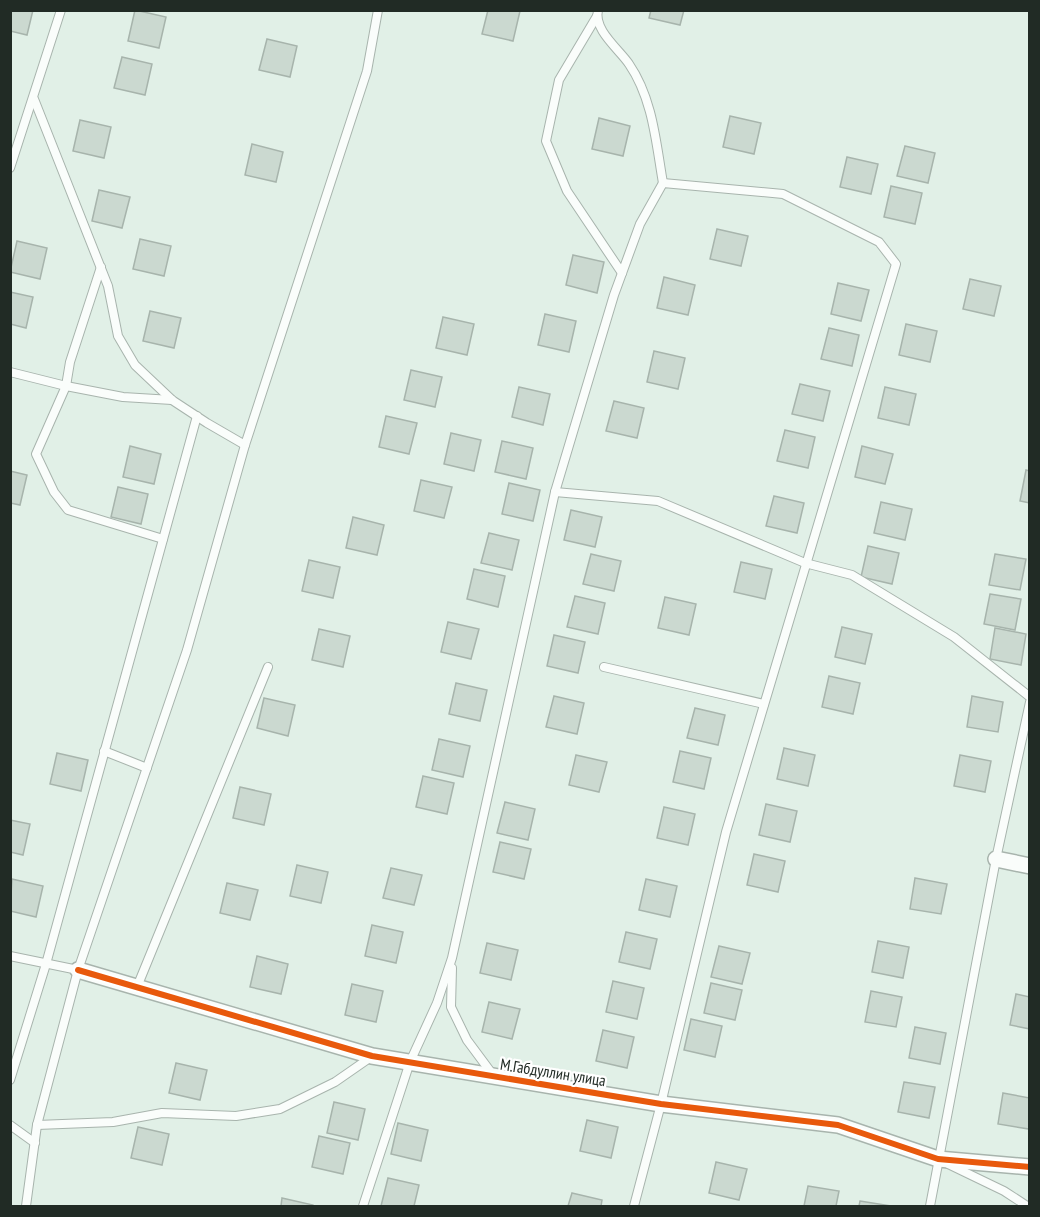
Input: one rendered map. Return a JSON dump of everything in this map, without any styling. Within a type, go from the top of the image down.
[{"type":"street","points":[[996,859],[1029,866]]},
{"type":"street","name":"М.Габдуллин улица","points":[[78,970],[372,1056],[661,1104],[838,1125],[938,1160],[1029,1167]]},
{"type":"lane","points":[[10,168],[61,10]]},
{"type":"lane","points":[[26,1206],[37,1125],[78,970],[187,650],[245,444],[367,71],[378,10]]},
{"type":"lane","points":[[363,1206],[410,1062],[437,1003],[452,958],[555,492],[622,273],[640,224],[663,183],[648,102],[630,66],[601,29],[598,13]]},
{"type":"lane","points":[[598,13],[559,80],[546,141],[567,191],[622,273]]},
{"type":"lane","points":[[34,99],[108,286],[118,336],[135,365],[172,399],[245,444]]},
{"type":"lane","points":[[634,1206],[661,1104],[726,832],[896,264],[879,242],[783,194],[663,183]]},
{"type":"lane","points":[[101,267],[70,362],[66,386],[36,454],[54,492],[68,510],[163,539]]},
{"type":"lane","points":[[10,372],[123,397],[172,399]]},
{"type":"lane","points":[[10,1080],[46,964],[197,416]]},
{"type":"lane","points":[[555,492],[658,501],[806,563],[852,575],[954,637],[1029,698]]},
{"type":"lane","points":[[137,987],[268,667]]},
{"type":"lane","points":[[604,667],[764,704]]},
{"type":"lane","points":[[930,1206],[996,859],[1029,702]]},
{"type":"lane","points":[[104,751],[147,768]]},
{"type":"lane","points":[[10,956],[78,970]]},
{"type":"lane","points":[[452,958],[451,1007],[467,1040],[494,1076]]},
{"type":"lane","points":[[37,1125],[113,1122],[162,1113],[236,1116],[280,1109],[335,1082],[372,1056]]},
{"type":"lane","points":[[10,1125],[35,1143]]},
{"type":"lane","points":[[938,1160],[1004,1191],[1028,1206]]},
{"type":"building","points":[[10,10],[33,10],[27,35],[10,31]]},
{"type":"building","points":[[135,10],[166,17],[159,48],[128,41]]},
{"type":"building","points":[[488,10],[520,11],[513,41],[482,34]]},
{"type":"building","points":[[651,10],[684,10],[680,25],[649,18]]},
{"type":"building","points":[[267,39],[297,46],[290,77],[259,70]]},
{"type":"building","points":[[122,57],[152,64],[145,95],[114,88]]},
{"type":"building","points":[[730,116],[761,123],[754,154],[723,147]]},
{"type":"building","points":[[599,118],[630,126],[623,156],[592,149]]},
{"type":"building","points":[[80,120],[111,127],[104,158],[73,151]]},
{"type":"building","points":[[252,144],[283,152],[276,182],[245,175]]},
{"type":"building","points":[[905,146],[935,153],[928,183],[897,176]]},
{"type":"building","points":[[847,157],[878,164],[871,194],[840,187]]},
{"type":"building","points":[[891,186],[922,193],[915,224],[884,217]]},
{"type":"building","points":[[99,190],[130,197],[122,228],[92,221]]},
{"type":"building","points":[[717,229],[748,236],[741,266],[710,259]]},
{"type":"building","points":[[140,239],[171,246],[164,276],[133,269]]},
{"type":"building","points":[[17,241],[47,248],[40,279],[10,272]]},
{"type":"building","points":[[573,255],[604,262],[597,293],[566,285]]},
{"type":"building","points":[[664,277],[695,285],[688,315],[657,308]]},
{"type":"building","points":[[970,279],[1001,286],[994,316],[963,309]]},
{"type":"building","points":[[838,283],[869,290],[861,321],[831,314]]},
{"type":"building","points":[[10,292],[33,297],[26,328],[10,324]]},
{"type":"building","points":[[150,311],[181,318],[174,348],[143,341]]},
{"type":"building","points":[[545,314],[576,321],[569,352],[538,345]]},
{"type":"building","points":[[443,317],[474,324],[467,355],[436,348]]},
{"type":"building","points":[[906,324],[937,331],[930,362],[899,355]]},
{"type":"building","points":[[829,328],[859,335],[852,366],[821,359]]},
{"type":"building","points":[[654,351],[685,358],[678,389],[647,382]]},
{"type":"building","points":[[411,370],[442,377],[435,407],[404,400]]},
{"type":"building","points":[[800,384],[830,391],[823,421],[792,414]]},
{"type":"building","points":[[519,387],[550,394],[543,425],[512,417]]},
{"type":"building","points":[[885,387],[916,394],[909,425],[878,418]]},
{"type":"building","points":[[614,401],[644,408],[637,438],[606,431]]},
{"type":"building","points":[[386,416],[417,423],[409,454],[379,447]]},
{"type":"building","points":[[785,430],[815,437],[808,468],[777,461]]},
{"type":"building","points":[[451,433],[481,440],[474,471],[444,464]]},
{"type":"building","points":[[502,441],[533,448],[526,479],[495,472]]},
{"type":"building","points":[[130,446],[161,454],[154,484],[123,477]]},
{"type":"building","points":[[862,446],[893,454],[885,484],[855,477]]},
{"type":"building","points":[[1026,470],[1030,471],[1030,503],[1020,501]]},
{"type":"building","points":[[10,471],[27,475],[20,505],[10,503]]},
{"type":"building","points":[[421,480],[452,487],[444,518],[414,511]]},
{"type":"building","points":[[509,483],[540,490],[533,521],[502,514]]},
{"type":"building","points":[[118,487],[148,494],[141,524],[111,517]]},
{"type":"building","points":[[774,496],[804,503],[797,533],[766,526]]},
{"type":"building","points":[[881,502],[912,509],[905,540],[874,533]]},
{"type":"building","points":[[571,510],[602,517],[595,547],[564,540]]},
{"type":"building","points":[[353,517],[384,525],[377,555],[346,548]]},
{"type":"building","points":[[489,533],[519,540],[512,570],[481,563]]},
{"type":"building","points":[[868,546],[899,553],[892,584],[861,577]]},
{"type":"building","points":[[591,554],[621,561],[614,591],[583,584]]},
{"type":"building","points":[[995,554],[1026,559],[1020,590],[989,585]]},
{"type":"building","points":[[309,560],[340,567],[333,598],[302,591]]},
{"type":"building","points":[[741,562],[772,569],[765,599],[734,592]]},
{"type":"building","points":[[474,569],[505,576],[498,607],[467,599]]},
{"type":"building","points":[[990,594],[1021,599],[1015,630],[984,624]]},
{"type":"building","points":[[575,596],[605,603],[598,634],[567,627]]},
{"type":"building","points":[[665,597],[696,604],[689,635],[658,628]]},
{"type":"building","points":[[448,622],[479,629],[471,659],[441,652]]},
{"type":"building","points":[[842,627],[872,634],[865,664],[835,657]]},
{"type":"building","points":[[995,628],[1026,634],[1021,665],[990,659]]},
{"type":"building","points":[[319,629],[350,636],[343,667],[312,660]]},
{"type":"building","points":[[554,635],[585,642],[578,673],[547,666]]},
{"type":"building","points":[[829,676],[860,683],[853,714],[822,707]]},
{"type":"building","points":[[456,683],[487,690],[480,721],[449,714]]},
{"type":"building","points":[[554,696],[584,703],[577,734],[546,727]]},
{"type":"building","points":[[972,696],[1003,702],[998,732],[967,727]]},
{"type":"building","points":[[264,698],[295,705],[288,736],[257,728]]},
{"type":"building","points":[[695,708],[725,715],[718,745],[687,738]]},
{"type":"building","points":[[439,739],[470,746],[463,777],[432,770]]},
{"type":"building","points":[[784,748],[815,755],[808,786],[777,779]]},
{"type":"building","points":[[680,751],[711,758],[704,789],[673,782]]},
{"type":"building","points":[[57,753],[88,760],[81,791],[50,784]]},
{"type":"building","points":[[576,755],[607,762],[599,792],[569,785]]},
{"type":"building","points":[[960,755],[991,761],[985,792],[954,786]]},
{"type":"building","points":[[423,776],[454,783],[447,814],[416,807]]},
{"type":"building","points":[[240,787],[271,794],[264,825],[233,818]]},
{"type":"building","points":[[505,802],[535,809],[528,840],[497,833]]},
{"type":"building","points":[[766,804],[797,811],[790,842],[759,835]]},
{"type":"building","points":[[664,807],[695,814],[688,845],[657,838]]},
{"type":"building","points":[[10,820],[30,824],[23,855],[10,852]]},
{"type":"building","points":[[500,842],[531,849],[524,879],[493,872]]},
{"type":"building","points":[[754,854],[785,861],[778,892],[747,885]]},
{"type":"building","points":[[297,865],[328,872],[321,903],[290,896]]},
{"type":"building","points":[[391,868],[422,875],[414,905],[383,898]]},
{"type":"building","points":[[915,878],[947,884],[941,914],[910,909]]},
{"type":"building","points":[[12,879],[43,886],[36,917],[10,911]]},
{"type":"building","points":[[646,879],[677,886],[670,917],[639,910]]},
{"type":"building","points":[[227,883],[258,890],[250,920],[220,913]]},
{"type":"building","points":[[372,925],[403,932],[396,963],[365,956]]},
{"type":"building","points":[[626,932],[657,939],[650,969],[619,962]]},
{"type":"building","points":[[878,941],[909,947],[903,978],[872,972]]},
{"type":"building","points":[[487,943],[518,950],[511,980],[480,973]]},
{"type":"building","points":[[719,946],[750,953],[742,984],[711,977]]},
{"type":"building","points":[[257,956],[288,964],[281,994],[250,987]]},
{"type":"building","points":[[613,981],[644,988],[637,1019],[606,1012]]},
{"type":"building","points":[[711,983],[742,990],[735,1020],[704,1013]]},
{"type":"building","points":[[352,984],[383,991],[376,1022],[345,1015]]},
{"type":"building","points":[[871,991],[902,997],[896,1027],[865,1022]]},
{"type":"building","points":[[1016,994],[1030,997],[1030,1029],[1010,1025]]},
{"type":"building","points":[[489,1002],[520,1009],[512,1039],[482,1032]]},
{"type":"building","points":[[691,1019],[722,1026],[715,1057],[684,1050]]},
{"type":"building","points":[[915,1027],[946,1033],[940,1064],[909,1058]]},
{"type":"building","points":[[603,1030],[634,1037],[627,1068],[596,1061]]},
{"type":"building","points":[[176,1063],[207,1070],[200,1100],[169,1093]]},
{"type":"building","points":[[904,1082],[935,1087],[929,1118],[898,1112]]},
{"type":"building","points":[[1003,1093],[1030,1098],[1029,1129],[998,1124]]},
{"type":"building","points":[[334,1102],[365,1109],[358,1140],[327,1133]]},
{"type":"building","points":[[587,1120],[618,1127],[611,1158],[580,1151]]},
{"type":"building","points":[[398,1123],[428,1130],[421,1161],[391,1154]]},
{"type":"building","points":[[138,1127],[169,1134],[162,1165],[131,1158]]},
{"type":"building","points":[[319,1136],[350,1143],[343,1174],[312,1167]]},
{"type":"building","points":[[716,1162],[747,1169],[739,1200],[709,1193]]},
{"type":"building","points":[[388,1178],[419,1185],[414,1206],[381,1206]]},
{"type":"building","points":[[808,1186],[839,1191],[836,1206],[804,1206]]},
{"type":"building","points":[[572,1193],[602,1200],[601,1206],[568,1206]]},
{"type":"building","points":[[282,1198],[313,1205],[313,1206],[281,1206]]},
{"type":"building","points":[[860,1201],[891,1206],[859,1206]]},
{"type":"cycle path","points":[[78,970],[372,1056],[661,1104],[838,1125],[938,1159],[1030,1167]]}]
